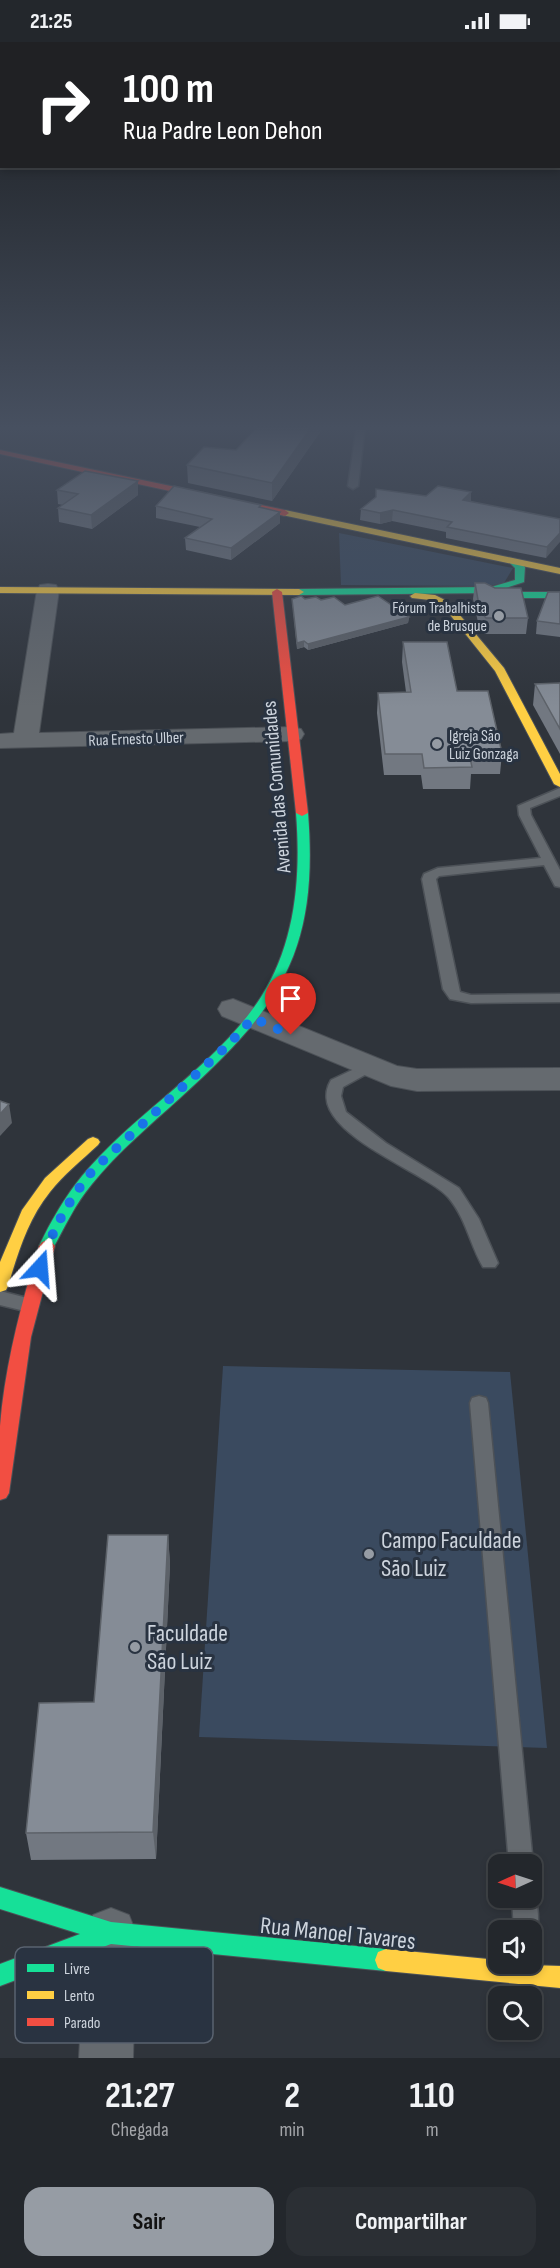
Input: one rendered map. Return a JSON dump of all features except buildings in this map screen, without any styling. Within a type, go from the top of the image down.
[{"type":"main road","points":[[315,519],[560,571]]},
{"type":"main road","points":[[261,602],[277,592],[501,589],[519,582],[521,578],[520,567],[512,561]]},
{"type":"main road","points":[[0,590],[48,590],[261,602],[278,609]]},
{"type":"main road","name":"Avenida das Comunidades","points":[[0,1493],[4,1440],[29,1305],[46,1249],[60,1217],[75,1191],[94,1169],[230,1043],[238,1010],[280,975],[294,921],[300,866],[299,843],[277,735],[282,650],[277,592]]},
{"type":"main road","points":[[340,592],[369,596],[432,597],[446,604],[500,670],[560,784]]},
{"type":"main road","points":[[446,604],[448,598],[455,595],[560,596]]},
{"type":"main road","points":[[265,651],[282,650]]},
{"type":"main road","points":[[0,1286],[22,1225],[45,1189],[104,1132]]},
{"type":"main road","name":"Rua Manoel Tavares","points":[[0,1898],[111,1933],[488,1965]]},
{"type":"main road","name":"Rua Manoel Tavares","points":[[74,1947],[111,1933]]},
{"type":"main road","name":"Rua Manoel Tavares","points":[[0,1975],[15,1969]]},
{"type":"main road","name":"Rua Manoel Tavares","points":[[542,1972],[560,1977]]},
{"type":"street","points":[[25,741],[48,590]]},
{"type":"street","name":"Rua Ernesto Ulber","points":[[0,741],[277,735]]},
{"type":"street","points":[[238,1010],[367,1068],[390,1076],[417,1080],[560,1079]]},
{"type":"street","points":[[110,1947],[111,1933]]},
{"type":"street","points":[[106,2058],[107,2043]]},
{"type":"lane","points":[[560,792],[524,806],[525,815],[560,883]]},
{"type":"lane","points":[[549,861],[438,872],[431,874],[429,879],[450,989],[455,996],[471,999],[560,998]]},
{"type":"lane","points":[[367,1068],[336,1084],[333,1096],[339,1115],[380,1147],[453,1192],[471,1219],[489,1263]]},
{"type":"lane","points":[[0,1298],[29,1305]]},
{"type":"lane","points":[[479,1403],[519,1854]]},
{"type":"shaded area","points":[[339,533],[513,568],[504,583],[489,586],[341,585]]},
{"type":"shaded area","name":"Campo Faculdade São Luiz","points":[[223,1366],[510,1372],[547,1748],[199,1737]]},
{"type":"traffic: fast","points":[[299,592],[492,590],[519,582],[520,567],[512,561]]},
{"type":"traffic: fast","points":[[494,595],[560,595]]},
{"type":"traffic: fast","points":[[47,1246],[66,1209],[100,1165],[227,1047],[252,1019],[268,996],[281,972],[298,921],[304,867],[302,813]]},
{"type":"traffic: fast","points":[[0,1898],[111,1933],[386,1960]]},
{"type":"traffic: fast","points":[[74,1947],[111,1933]]},
{"type":"traffic: fast","points":[[0,1975],[15,1969]]},
{"type":"traffic: slow","points":[[314,519],[560,571]]},
{"type":"traffic: slow","points":[[0,590],[299,592]]},
{"type":"traffic: slow","points":[[415,596],[432,597],[446,604],[500,670],[560,784]]},
{"type":"traffic: slow","points":[[0,1286],[18,1235],[37,1199],[56,1176],[93,1142]]},
{"type":"traffic: slow","points":[[386,1960],[560,1977]]},
{"type":"traffic: jam","points":[[277,592],[302,813]]},
{"type":"traffic: jam","points":[[0,1493],[12,1399],[23,1337],[37,1276],[47,1246]]},
{"type":"place","name":"Fórum Trabalhista de Brusque","points":[[499,616]]},
{"type":"place","name":"Igreja São Luiz Gonzaga","points":[[437,744]]},
{"type":"place","name":"Campo Faculdade São Luiz","points":[[369,1554]]},
{"type":"place","name":"Faculdade São Luiz","points":[[135,1647]]},
{"type":"route","points":[[40,1268],[60,1217],[75,1191],[94,1169],[230,1043],[253,1018],[291,1035]]}]
